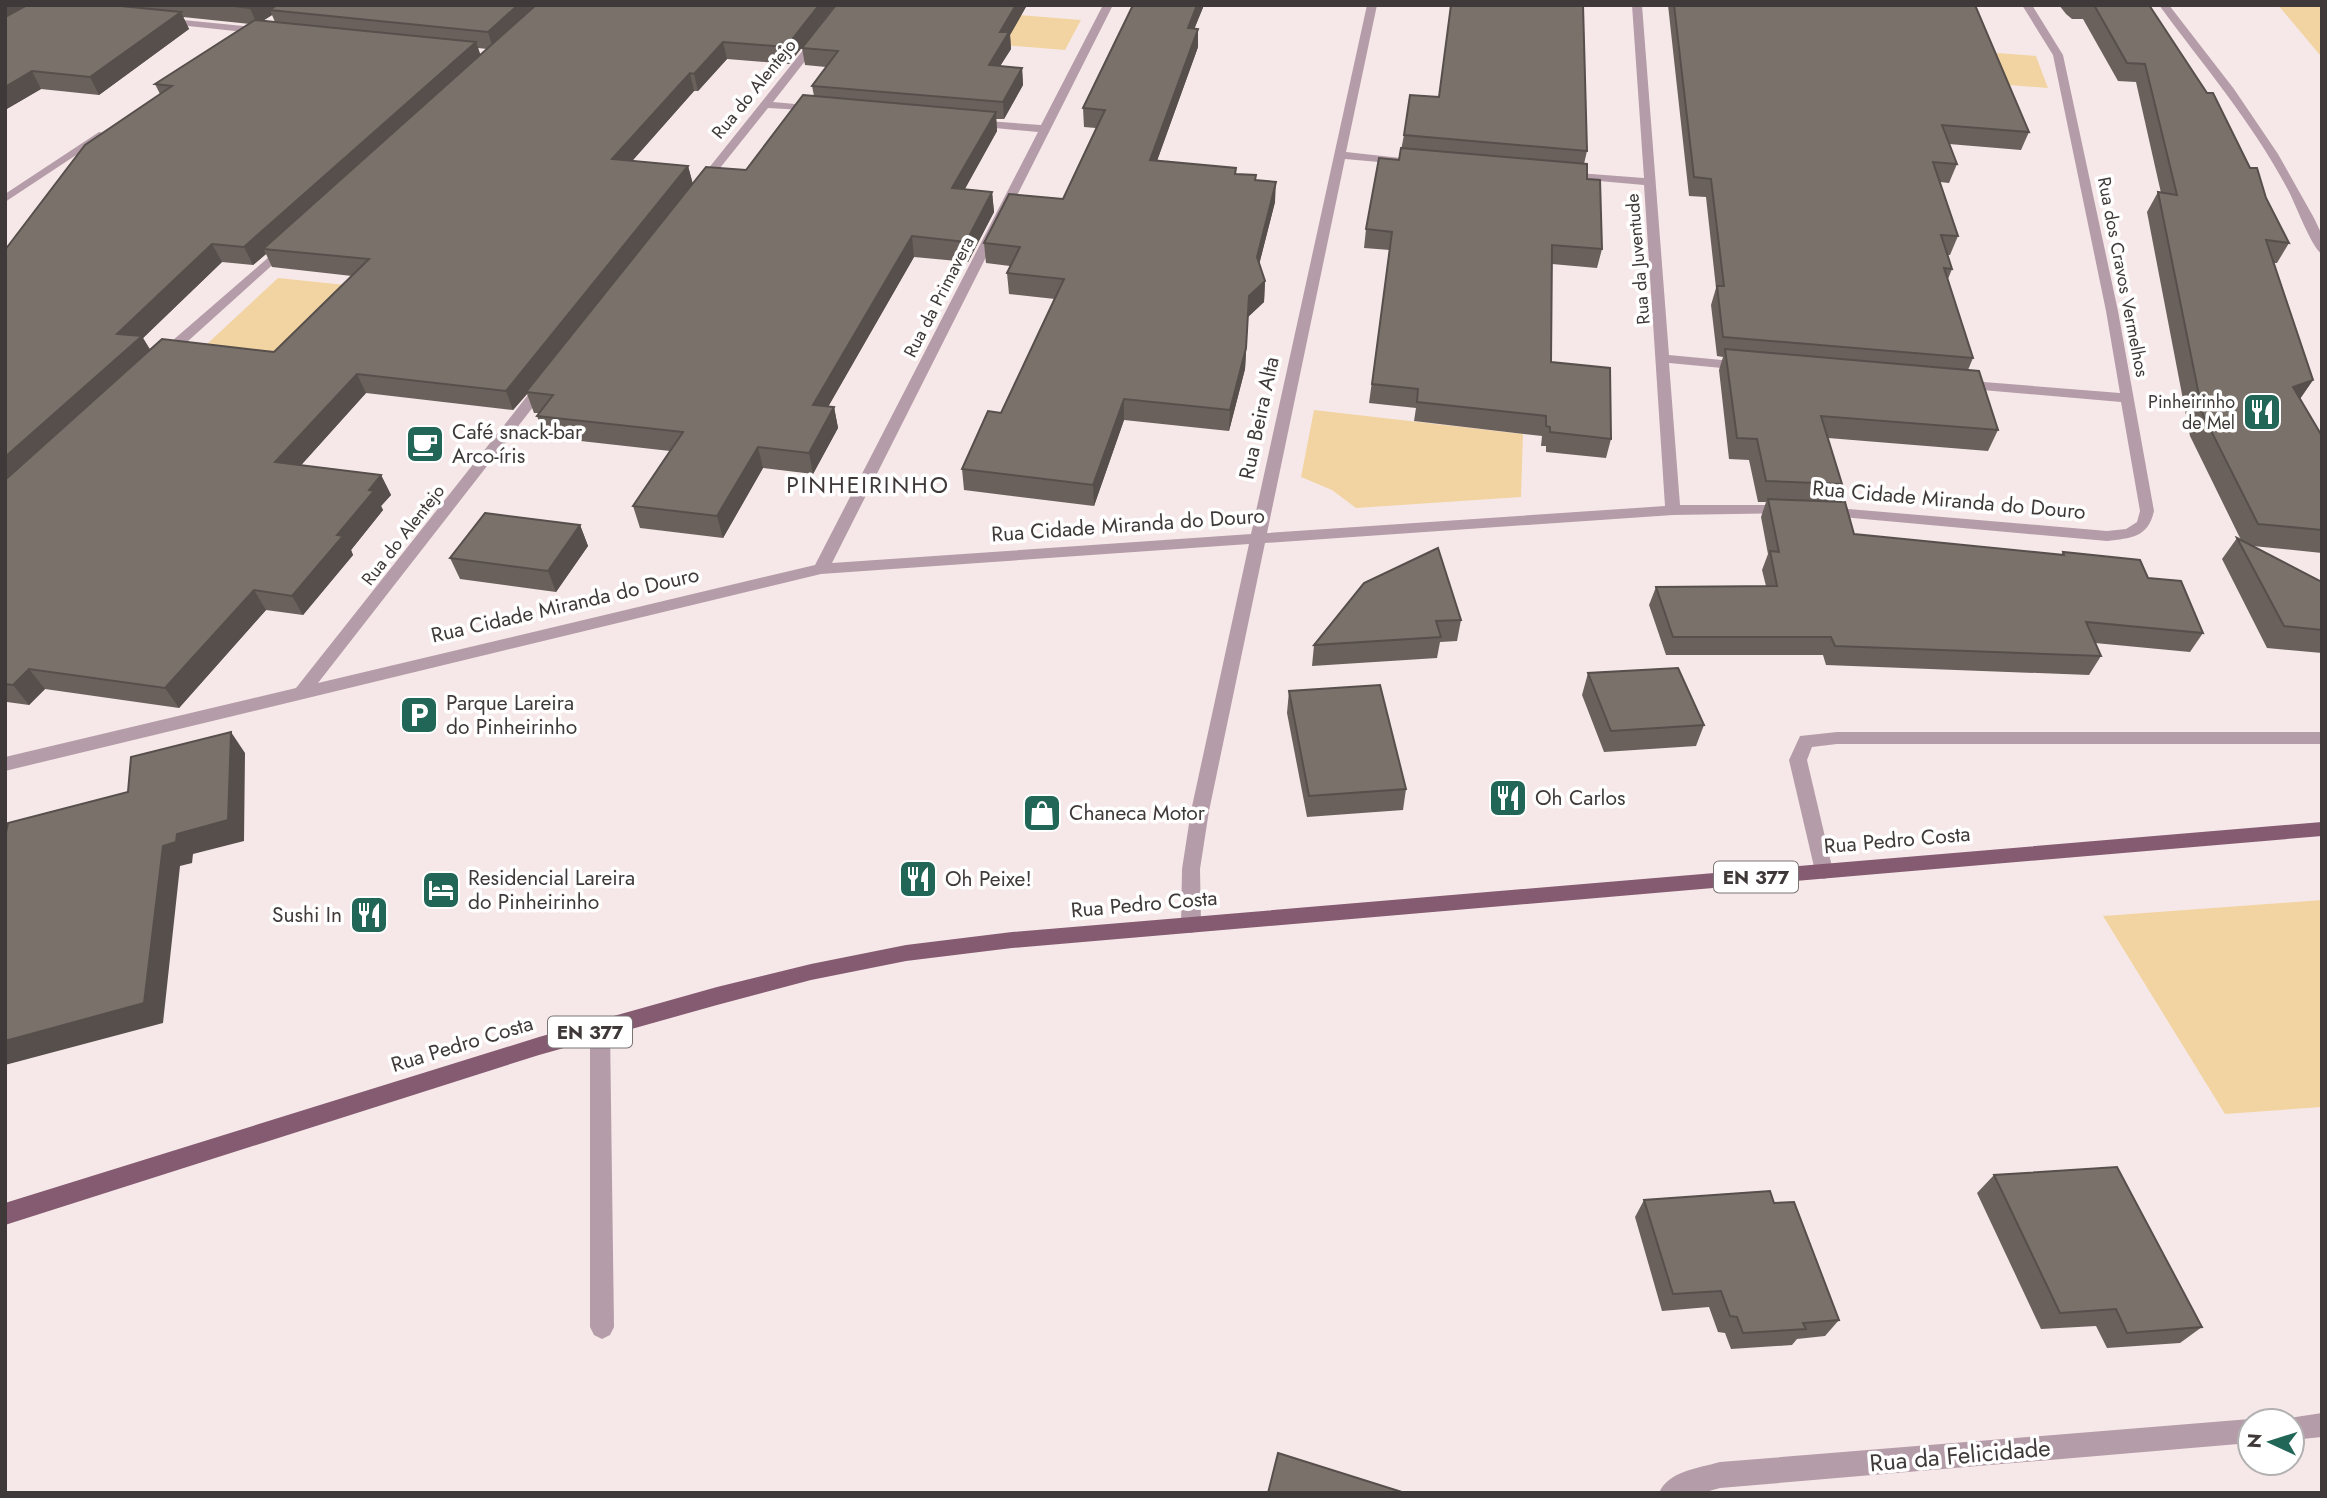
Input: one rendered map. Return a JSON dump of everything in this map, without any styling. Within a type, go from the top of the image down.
[{"type":"main road","name":"Rua Pedro Costa","points":[[5,1214],[600,1028],[811,972],[906,953],[1012,940],[2322,829]]},
{"type":"street","name":"Rua do Alentejo","points":[[687,202],[844,5]]},
{"type":"street","name":"Rua da Primavera","points":[[821,569],[1108,5]]},
{"type":"street","name":"Rua Beira Alta","points":[[1191,925],[1191,869],[1200,811],[1338,155],[1373,5]]},
{"type":"street","name":"Rua da Juventude","points":[[1637,5],[1664,359],[1672,510]]},
{"type":"street","name":"Rua dos Cravos Vermelhos","points":[[1950,383],[2127,398],[2112,311],[2058,55],[2027,5]]},
{"type":"street","points":[[2164,5],[2222,80],[2270,150],[2322,250]]},
{"type":"street","points":[[154,20],[268,29],[249,38]]},
{"type":"street","points":[[764,104],[831,110]]},
{"type":"street","points":[[964,122],[1044,129]]},
{"type":"street","points":[[5,199],[110,130]]},
{"type":"street","points":[[1338,155],[1420,162]]},
{"type":"street","points":[[1555,174],[1649,182]]},
{"type":"street","points":[[156,363],[291,242]]},
{"type":"street","points":[[1664,359],[1759,367]]},
{"type":"street","name":"Rua do Alentejo","points":[[303,691],[551,376]]},
{"type":"street","name":"Rua Cidade Miranda do Douro","points":[[5,764],[821,569],[1726,508],[1808,511],[2074,534],[2107,536],[2130,533],[2144,524],[2147,511],[2127,398]]},
{"type":"street","points":[[1824,872],[1798,760],[1806,741],[1837,738],[2322,738]]},
{"type":"street","points":[[600,1028],[602,1327]]},
{"type":"street","name":"Rua da Felicidade","points":[[1672,1493],[1682,1486],[1720,1475],[2236,1432]]},
{"type":"shaded area","points":[[894,5],[1081,20],[1065,50],[846,32]]},
{"type":"shaded area","points":[[2278,5],[2322,5],[2322,55],[2320,55]]},
{"type":"shaded area","points":[[1836,41],[2036,56],[2048,88],[1845,72]]},
{"type":"shaded area","points":[[278,278],[423,293],[321,400],[166,382]]},
{"type":"shaded area","points":[[1314,410],[1523,434],[1521,497],[1356,508],[1332,490],[1301,477]]},
{"type":"shaded area","points":[[2322,900],[2322,1107],[2225,1114],[2103,916]]},
{"type":"building","points":[[27,5],[111,5],[181,12],[90,77],[32,71],[5,87],[5,17]]},
{"type":"building","points":[[226,5],[254,5],[250,8]]},
{"type":"building","points":[[277,5],[518,5],[488,32],[270,10]]},
{"type":"building","points":[[536,5],[819,5],[786,47],[723,42],[694,74],[690,73],[612,159],[688,166],[506,391],[357,374],[275,462],[381,475],[369,490],[374,491],[337,535],[343,536],[292,596],[254,590],[165,688],[29,669],[13,685],[5,684],[5,480],[162,339],[274,352],[369,259],[263,249]]},
{"type":"building","points":[[836,5],[1016,5],[1000,32],[1009,32],[989,65],[1022,68],[1003,102],[812,86],[838,51],[802,48]]},
{"type":"building","points":[[1133,5],[1197,5],[1188,28],[1198,29],[1150,160],[1236,168],[1235,174],[1256,175],[1255,180],[1276,182],[1257,257],[1265,281],[1249,296],[1246,348],[1230,410],[1124,399],[1093,485],[962,469],[988,411],[1001,413],[1064,279],[1007,273],[1020,247],[984,243],[1009,194],[1063,199],[1105,110],[1083,108]]},
{"type":"building","points":[[1451,5],[1583,5],[1587,151],[1404,135],[1410,95],[1439,97]]},
{"type":"building","points":[[1674,5],[1975,5],[2029,132],[1942,125],[1957,164],[1933,162],[1958,236],[1941,235],[1952,269],[1944,268],[1973,358],[1723,337],[1717,286],[1724,286],[1711,179],[1694,177]]},
{"type":"building","points":[[2094,5],[2149,5],[2207,93],[2213,93],[2250,168],[2257,168],[2266,198],[2289,243],[2266,240],[2313,380],[2293,387],[2322,436],[2322,530],[2258,524],[2203,415],[2158,192],[2177,195],[2145,64],[2127,63]]},
{"type":"building","points":[[255,20],[476,42],[244,247],[212,244],[117,334],[142,336],[5,457],[5,250],[85,145],[172,86],[155,84]]},
{"type":"building","points":[[803,95],[996,112],[952,188],[992,192],[966,242],[912,236],[813,405],[834,407],[809,453],[758,447],[717,516],[633,506],[683,432],[537,416],[553,395],[526,392],[706,167],[746,170]]},
{"type":"building","points":[[1401,148],[1587,164],[1587,179],[1600,180],[1602,249],[1552,245],[1551,362],[1610,368],[1611,439],[1550,432],[1550,427],[1546,426],[1546,416],[1417,402],[1418,389],[1372,384],[1392,232],[1366,229],[1379,158],[1399,160]]},
{"type":"building","points":[[1725,349],[1979,371],[1998,430],[1821,416],[1842,484],[1766,481],[1757,439],[1737,438]]},
{"type":"building","points":[[1768,499],[1845,502],[1854,534],[2140,560],[2148,578],[2181,581],[2203,633],[2086,622],[2101,656],[1835,646],[1831,637],[1673,637],[1656,587],[1777,586],[1770,551],[1779,552]]},
{"type":"building","points":[[485,513],[580,525],[548,571],[450,558]]},
{"type":"building","points":[[2237,538],[2322,582],[2322,630],[2284,626]]},
{"type":"building","points":[[1438,548],[1461,620],[1436,621],[1441,637],[1314,645],[1364,583]]},
{"type":"building","points":[[1678,668],[1704,725],[1611,731],[1588,673]]},
{"type":"building","points":[[1380,685],[1406,789],[1309,796],[1289,691]]},
{"type":"building","points":[[231,732],[228,820],[177,834],[176,842],[163,846],[144,1003],[5,1041],[5,837],[8,823],[128,792],[131,757]]},
{"type":"building","points":[[2117,1167],[2202,1327],[2127,1333],[2116,1309],[2060,1313],[1994,1175]]},
{"type":"building","points":[[1770,1191],[1774,1203],[1794,1202],[1839,1320],[1803,1323],[1806,1329],[1743,1333],[1737,1317],[1730,1316],[1721,1291],[1673,1294],[1644,1200]]},
{"type":"building","points":[[1278,1453],[1405,1493],[1268,1493]]},
{"type":"place","name":"Pinheirinho de Mel","points":[[2262,412]]},
{"type":"place","name":"Café snack-bar Arco-íris","points":[[425,444]]},
{"type":"place","name":"Parque Lareira do Pinheirinho","points":[[419,715]]},
{"type":"place","name":"Oh Carlos","points":[[1508,798]]},
{"type":"place","name":"Chaneca Motor","points":[[1042,813]]},
{"type":"place","name":"Oh Peixe!","points":[[918,879]]},
{"type":"place","name":"Residencial Lareira do Pinheirinho","points":[[441,890]]},
{"type":"place","name":"Sushi In","points":[[369,915]]},
{"type":"district","name":"PINHEIRINHO","points":[[868,485]]}]
